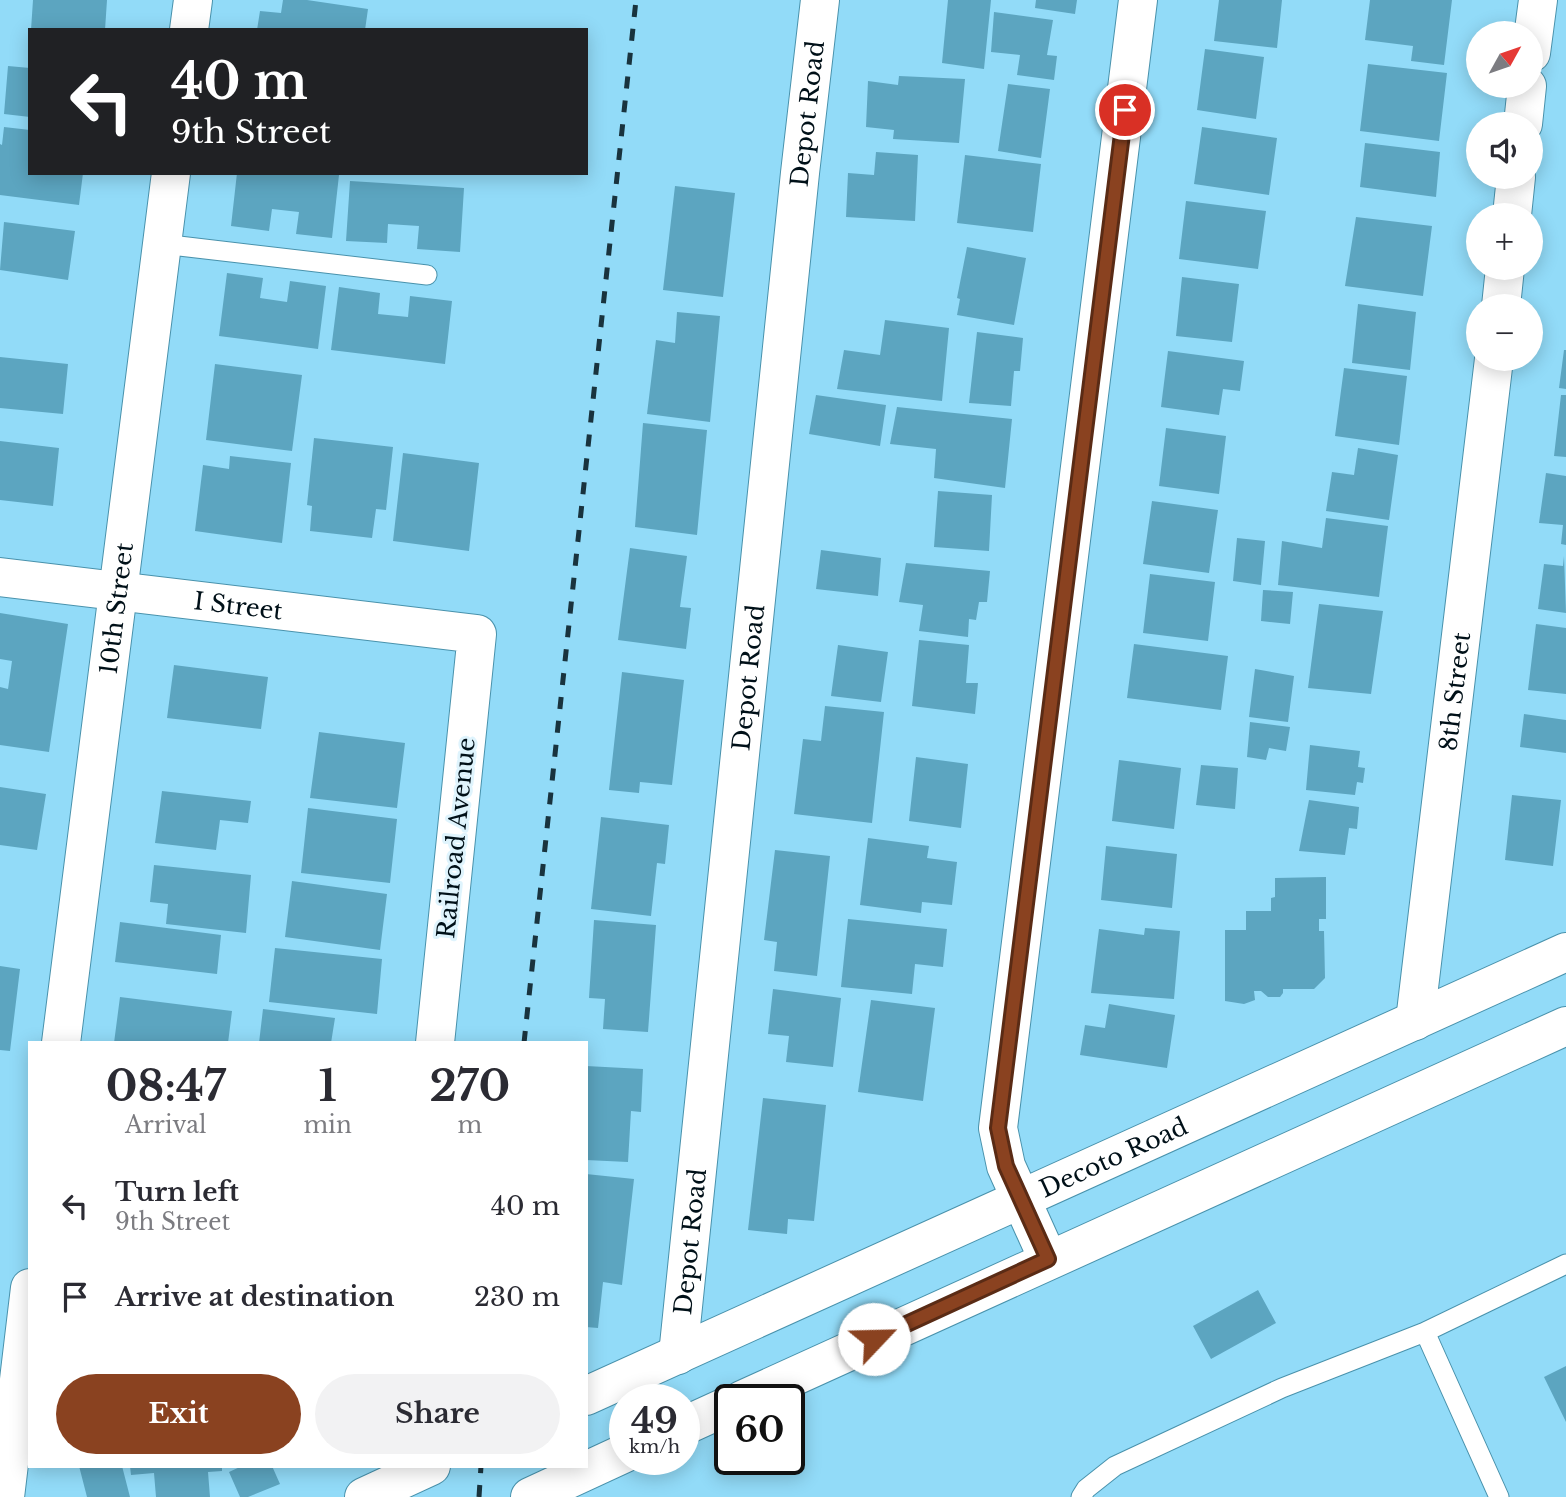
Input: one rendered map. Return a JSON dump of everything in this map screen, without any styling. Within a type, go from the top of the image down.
[{"type":"street","points":[[189,28],[193,0]]},
{"type":"street","name":"Depot Road","points":[[678,1355],[820,0]]},
{"type":"street","points":[[1048,1259],[1006,1166],[998,1128],[1138,0]]},
{"type":"street","points":[[1535,21],[1538,0]]},
{"type":"street","name":"10th Street","points":[[61,1041],[171,175]]},
{"type":"street","name":"8th Street","points":[[1415,1021],[1493,371]]},
{"type":"street","name":"I Street","points":[[0,577],[477,634]]},
{"type":"street","name":"Railroad Avenue","points":[[435,1041],[477,634]]},
{"type":"street","name":"Decoto Road","points":[[588,1395],[1566,951]]},
{"type":"street","points":[[777,1384],[1566,1026]]},
{"type":"street","points":[[5,1497],[16,1379],[28,1301]]},
{"type":"street","points":[[530,1497],[609,1461]]},
{"type":"street","points":[[364,1497],[427,1468]]},
{"type":"lane","points":[[162,244],[426,275]]},
{"type":"lane","points":[[1081,1497],[1086,1489],[1115,1466],[1282,1388],[1425,1332],[1566,1264]]},
{"type":"lane","points":[[1425,1332],[1499,1497]]},
{"type":"building","points":[[33,0],[107,0],[105,28],[31,28]]},
{"type":"building","points":[[283,0],[307,0],[368,9],[365,28],[257,28],[260,11],[281,13]]},
{"type":"building","points":[[948,0],[991,0],[984,69],[942,63]]},
{"type":"building","points":[[1036,0],[1077,0],[1075,14],[1035,8]]},
{"type":"building","points":[[1219,0],[1282,0],[1277,48],[1214,41]]},
{"type":"building","points":[[1370,0],[1452,0],[1444,65],[1411,61],[1413,46],[1365,40]]},
{"type":"building","points":[[994,12],[1053,20],[1047,55],[1057,56],[1054,80],[1017,75],[1020,55],[991,52]]},
{"type":"building","points":[[1205,49],[1264,57],[1256,119],[1197,110]]},
{"type":"building","points":[[1368,64],[1447,73],[1439,141],[1360,131]]},
{"type":"building","points":[[8,66],[28,68],[28,117],[4,114]]},
{"type":"building","points":[[899,76],[965,79],[959,143],[893,139],[894,130],[866,127],[868,81],[898,85]]},
{"type":"building","points":[[1008,84],[1050,89],[1041,158],[998,151]]},
{"type":"building","points":[[4,127],[28,130],[28,175],[83,175],[79,205],[0,195],[0,144],[2,145]]},
{"type":"building","points":[[1202,127],[1277,138],[1269,195],[1194,184]]},
{"type":"building","points":[[1365,143],[1440,152],[1436,197],[1360,187]]},
{"type":"building","points":[[876,152],[918,155],[915,221],[846,217],[848,173],[874,175]]},
{"type":"building","points":[[965,155],[1041,164],[1033,232],[957,223]]},
{"type":"building","points":[[237,175],[339,175],[332,238],[296,234],[299,212],[272,209],[269,231],[231,226]]},
{"type":"building","points":[[350,181],[464,188],[460,252],[417,249],[419,226],[388,224],[387,243],[346,241]]},
{"type":"building","points":[[675,186],[735,193],[723,297],[663,290]]},
{"type":"building","points":[[1186,201],[1266,211],[1258,269],[1179,259]]},
{"type":"building","points":[[1356,217],[1432,226],[1423,296],[1345,286]]},
{"type":"building","points":[[4,222],[75,231],[68,280],[0,270]]},
{"type":"building","points":[[967,247],[1026,258],[1014,325],[957,315],[960,299],[957,298]]},
{"type":"building","points":[[227,273],[263,278],[260,298],[287,302],[290,281],[326,286],[318,349],[219,336]]},
{"type":"building","points":[[1182,277],[1239,284],[1232,342],[1176,336]]},
{"type":"building","points":[[339,287],[380,293],[378,314],[408,317],[410,296],[452,301],[445,364],[331,350]]},
{"type":"building","points":[[1358,304],[1416,312],[1410,370],[1352,363]]},
{"type":"building","points":[[677,312],[720,316],[710,422],[647,414],[656,340],[675,343]]},
{"type":"building","points":[[885,320],[949,328],[942,401],[837,389],[844,350],[880,355]]},
{"type":"building","points":[[977,332],[1023,338],[1020,371],[1014,371],[1011,406],[969,403]]},
{"type":"building","points":[[1566,350],[1566,389],[1559,388]]},
{"type":"building","points":[[1168,351],[1244,361],[1240,391],[1223,389],[1219,415],[1161,407]]},
{"type":"building","points":[[0,357],[68,364],[63,414],[0,408]]},
{"type":"building","points":[[215,364],[302,375],[292,451],[206,440]]},
{"type":"building","points":[[1344,368],[1407,376],[1399,445],[1335,436]]},
{"type":"building","points":[[816,395],[886,405],[880,446],[809,434]]},
{"type":"building","points":[[1561,395],[1566,395],[1566,457],[1554,456]]},
{"type":"building","points":[[897,407],[1012,419],[1005,488],[934,478],[936,449],[890,444]]},
{"type":"building","points":[[643,423],[707,430],[697,535],[635,527]]},
{"type":"building","points":[[1166,428],[1226,436],[1219,494],[1159,486]]},
{"type":"building","points":[[314,438],[393,447],[386,510],[376,509],[372,538],[310,531],[312,506],[307,505]]},
{"type":"building","points":[[0,441],[59,448],[53,506],[0,500]]},
{"type":"building","points":[[1358,448],[1398,455],[1389,520],[1326,511],[1332,472],[1354,475]]},
{"type":"building","points":[[403,453],[479,463],[469,551],[393,541]]},
{"type":"building","points":[[230,456],[291,463],[282,543],[195,531],[203,465],[229,469]]},
{"type":"building","points":[[1546,473],[1566,476],[1566,545],[1561,544],[1563,525],[1539,523]]},
{"type":"building","points":[[938,491],[992,495],[989,551],[934,547]]},
{"type":"building","points":[[1152,501],[1218,510],[1209,573],[1143,564]]},
{"type":"building","points":[[1326,518],[1388,526],[1379,597],[1278,585],[1282,541],[1322,548]]},
{"type":"building","points":[[1237,538],[1265,541],[1261,585],[1233,581]]},
{"type":"building","points":[[630,548],[687,556],[680,607],[691,608],[686,649],[618,640]]},
{"type":"building","points":[[821,550],[881,558],[878,596],[816,589]]},
{"type":"building","points":[[1564,556],[1566,613],[1538,609],[1544,564],[1563,566]]},
{"type":"building","points":[[906,563],[990,571],[987,602],[979,602],[976,620],[969,619],[968,637],[919,631],[923,605],[899,602]]},
{"type":"building","points":[[1150,574],[1215,582],[1208,641],[1143,633]]},
{"type":"building","points":[[1263,590],[1293,592],[1290,624],[1261,621]]},
{"type":"building","points":[[1319,604],[1383,611],[1371,694],[1308,688]]},
{"type":"building","points":[[0,613],[68,624],[49,752],[0,745],[0,687],[8,689],[12,661],[0,659]]},
{"type":"building","points":[[1536,624],[1566,628],[1566,694],[1528,690]]},
{"type":"building","points":[[919,640],[969,645],[966,683],[978,683],[975,714],[912,706]]},
{"type":"building","points":[[1134,644],[1228,656],[1221,710],[1127,698]]},
{"type":"building","points":[[838,645],[888,652],[881,702],[831,696]]},
{"type":"building","points":[[174,665],[268,677],[261,729],[167,718]]},
{"type":"building","points":[[1255,669],[1294,676],[1288,722],[1249,717]]},
{"type":"building","points":[[622,672],[684,680],[672,785],[640,782],[639,793],[609,790]]},
{"type":"building","points":[[825,706],[884,712],[872,823],[794,814],[803,739],[821,741]]},
{"type":"building","points":[[1524,714],[1566,720],[1566,753],[1520,747]]},
{"type":"building","points":[[1250,722],[1290,727],[1286,751],[1269,748],[1266,760],[1247,757]]},
{"type":"building","points":[[319,732],[405,743],[397,808],[310,798]]},
{"type":"building","points":[[1310,745],[1360,751],[1358,767],[1365,768],[1363,783],[1357,782],[1355,795],[1306,790]]},
{"type":"building","points":[[916,757],[968,764],[961,828],[909,821]]},
{"type":"building","points":[[1119,760],[1181,768],[1174,829],[1112,821]]},
{"type":"building","points":[[1201,765],[1238,768],[1235,809],[1196,805]]},
{"type":"building","points":[[0,787],[46,794],[37,850],[0,845]]},
{"type":"building","points":[[162,791],[251,801],[248,823],[220,820],[216,850],[155,843]]},
{"type":"building","points":[[1512,795],[1561,800],[1553,866],[1505,860]]},
{"type":"building","points":[[1309,800],[1359,807],[1357,829],[1349,828],[1345,855],[1299,851]]},
{"type":"building","points":[[308,808],[397,819],[390,883],[301,873]]},
{"type":"building","points":[[601,817],[669,825],[665,864],[657,863],[651,916],[591,909]]},
{"type":"building","points":[[868,838],[929,846],[927,858],[957,862],[952,905],[922,902],[921,913],[860,905]]},
{"type":"building","points":[[1106,846],[1177,854],[1172,908],[1101,900]]},
{"type":"building","points":[[775,850],[830,856],[817,976],[774,971],[777,942],[764,940]]},
{"type":"building","points":[[154,865],[251,875],[246,933],[166,924],[168,904],[150,902]]},
{"type":"building","points":[[1326,877],[1326,919],[1319,919],[1319,931],[1324,931],[1325,978],[1314,989],[1283,989],[1280,997],[1268,997],[1261,991],[1254,991],[1255,1000],[1244,1004],[1225,1001],[1225,930],[1246,930],[1246,911],[1271,911],[1271,898],[1275,897],[1275,878]]},
{"type":"building","points":[[292,881],[387,894],[380,950],[285,937]]},
{"type":"building","points":[[848,919],[947,929],[943,967],[915,964],[912,994],[841,987]]},
{"type":"building","points":[[594,920],[656,925],[648,1032],[603,1029],[605,999],[589,998]]},
{"type":"building","points":[[120,922],[221,935],[217,974],[115,962]]},
{"type":"building","points":[[1145,928],[1180,931],[1174,999],[1091,993],[1099,929],[1144,935]]},
{"type":"building","points":[[275,948],[382,959],[377,1014],[269,1002]]},
{"type":"building","points":[[0,966],[20,969],[10,1051],[0,1050]]},
{"type":"building","points":[[773,989],[841,998],[833,1067],[786,1062],[789,1036],[768,1034]]},
{"type":"building","points":[[120,997],[232,1011],[228,1041],[114,1041]]},
{"type":"building","points":[[871,1000],[935,1008],[923,1101],[858,1092]]},
{"type":"building","points":[[1109,1004],[1175,1015],[1167,1068],[1080,1055],[1085,1025],[1105,1028]]},
{"type":"building","points":[[263,1009],[335,1018],[331,1041],[259,1041]]},
{"type":"building","points":[[588,1066],[643,1069],[641,1112],[631,1111],[628,1162],[588,1160]]},
{"type":"building","points":[[763,1098],[826,1105],[814,1221],[788,1219],[787,1234],[748,1230]]},
{"type":"building","points":[[588,1174],[634,1179],[622,1285],[603,1282],[598,1328],[588,1327]]},
{"type":"building","points":[[1258,1290],[1276,1323],[1211,1359],[1193,1326]]},
{"type":"building","points":[[1566,1366],[1566,1422],[1544,1377]]},
{"type":"building","points":[[80,1468],[123,1468],[130,1497],[87,1497]]},
{"type":"building","points":[[130,1468],[222,1468],[222,1471],[208,1472],[210,1497],[156,1497],[154,1473],[131,1475]]},
{"type":"building","points":[[238,1468],[273,1468],[280,1484],[248,1497],[240,1497],[229,1472]]},
{"type":"railway","points":[[524,1041],[636,0]]},
{"type":"railway","points":[[479,1497],[481,1468]]},
{"type":"route","points":[[874,1339],[1048,1259],[1006,1166],[998,1128],[1125,110]]}]
